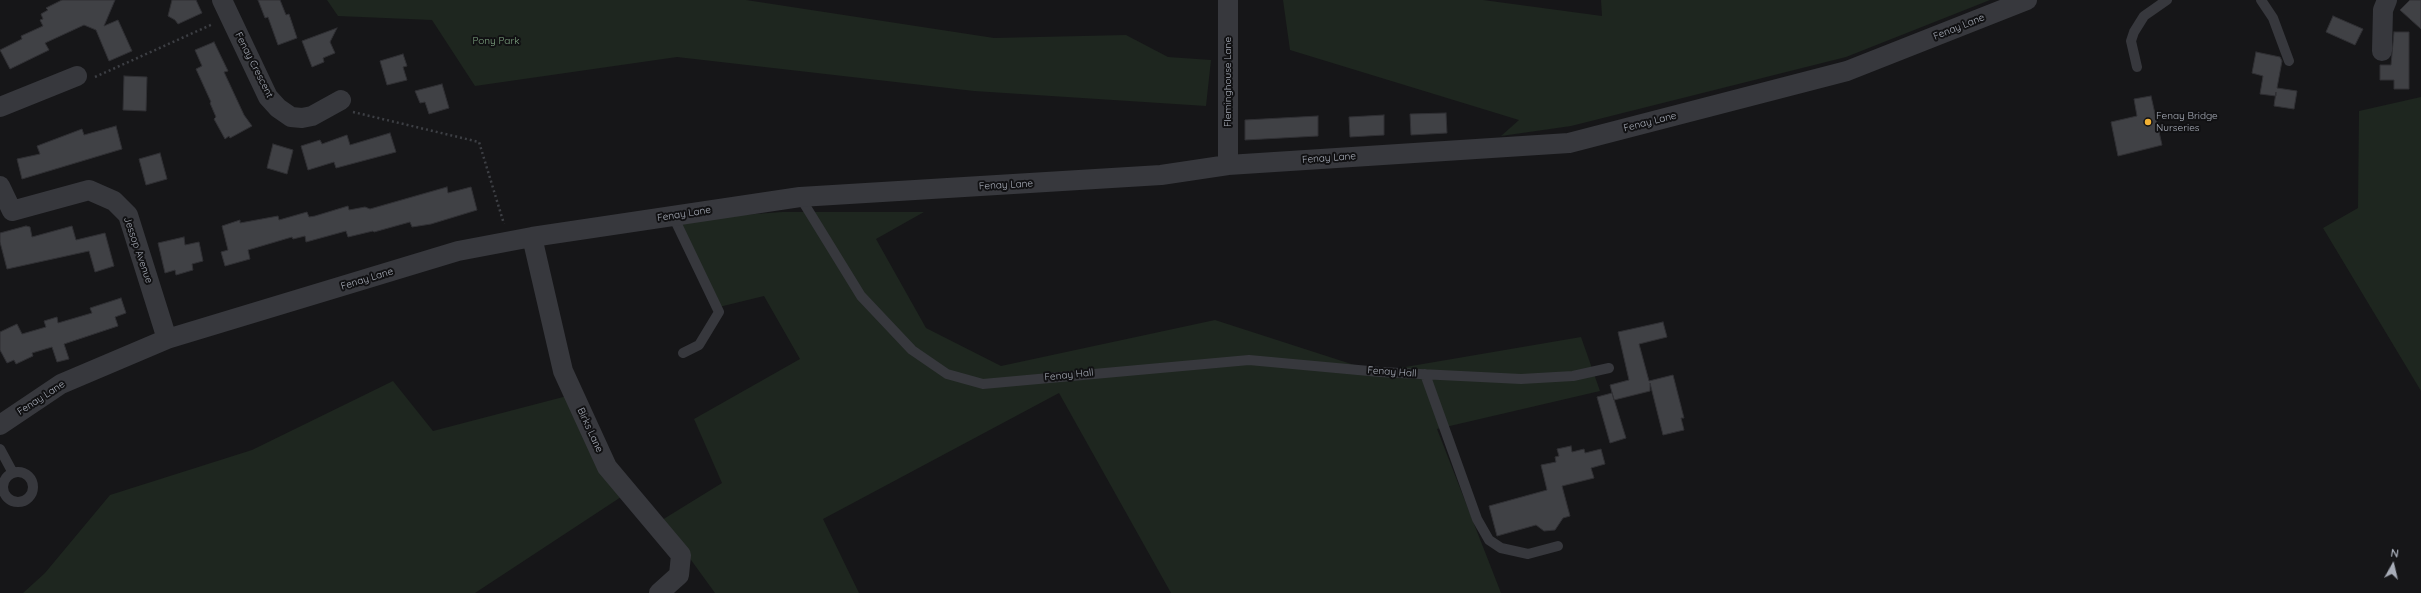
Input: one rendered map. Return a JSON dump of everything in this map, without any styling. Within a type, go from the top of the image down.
[{"type":"street","name":"Fleminghouse Lane","points":[[1228,165],[1229,0]]},
{"type":"street","name":"Fenay Lane","points":[[0,425],[61,384],[167,340],[458,251],[532,237],[800,197],[1161,175],[1228,165],[1569,143],[1847,71],[2027,0]]},
{"type":"street","points":[[2382,51],[2383,10],[2387,0]]},
{"type":"street","name":"Fenay Crescent","points":[[226,8],[268,97],[278,108],[291,117],[302,118],[312,116],[341,100]]},
{"type":"street","points":[[0,107],[77,76]]},
{"type":"street","name":"Jessop Avenue","points":[[0,186],[6,213],[89,190],[114,201],[128,215],[167,340]]},
{"type":"street","name":"Birks Lane","points":[[532,237],[563,371],[607,467],[681,555],[679,575],[659,593]]},
{"type":"lane","points":[[2137,67],[2131,41],[2134,32],[2144,16],[2167,0]]},
{"type":"lane","points":[[2261,0],[2273,18],[2289,61]]},
{"type":"lane","name":"Fenay Hall","points":[[800,197],[861,296],[912,350],[947,374],[984,384],[1249,360],[1425,374],[1521,379],[1574,376],[1609,368]]},
{"type":"lane","points":[[673,216],[719,312],[698,345],[683,353]]},
{"type":"lane","name":"Fenay Hall","points":[[1425,374],[1477,519],[1489,540],[1501,548],[1528,554],[1558,546]]},
{"type":"lane","points":[[0,449],[13,473]]},
{"type":"path","points":[[77,76],[95,77],[226,8]]},
{"type":"path","points":[[341,100],[343,110],[479,142],[510,241]]},
{"type":"green space","name":"Pony Park","points":[[327,0],[746,0],[994,38],[1126,35],[1168,57],[1211,60],[1206,106],[974,91],[677,57],[475,86],[432,20],[338,16]]},
{"type":"green space","points":[[1283,0],[1483,0],[1602,16],[1601,0],[1990,0],[1846,57],[1571,126],[1501,136],[1519,120],[1290,50]]},
{"type":"green space","points":[[2421,97],[2421,391],[2323,228],[2358,208],[2359,111]]},
{"type":"green space","points":[[782,212],[924,212],[876,239],[926,328],[1001,366],[1215,320],[1376,372],[1581,337],[1600,391],[1437,429],[1501,593],[1171,593],[1059,393],[823,519],[859,593],[715,593],[662,520],[722,483],[694,419],[800,359],[764,296],[719,307],[675,220]]},
{"type":"green space","points":[[393,381],[433,431],[567,396],[621,497],[475,593],[23,593],[45,573],[110,495],[252,450]]},
{"type":"building","points":[[62,0],[115,0],[104,26],[118,20],[132,51],[109,61],[96,30],[84,25],[45,43],[49,50],[10,69],[0,50],[22,39],[21,36],[43,26],[40,20],[43,19],[41,14],[48,10],[46,8]]},
{"type":"building","points":[[172,0],[196,0],[202,13],[178,24],[175,20],[168,16]]},
{"type":"building","points":[[258,0],[280,0],[286,15],[289,14],[297,38],[278,45],[268,17],[265,18]]},
{"type":"building","points":[[2410,0],[2421,0],[2421,29],[2400,10]]},
{"type":"building","points":[[2333,16],[2363,29],[2355,45],[2326,32]]},
{"type":"building","points":[[337,28],[330,42],[335,53],[323,58],[324,62],[312,67],[302,41]]},
{"type":"building","points":[[2394,32],[2409,32],[2409,89],[2394,89],[2394,80],[2380,80],[2380,65],[2391,65]]},
{"type":"building","points":[[214,42],[228,71],[224,72],[244,115],[252,126],[230,138],[229,136],[225,139],[214,119],[216,117],[210,103],[211,102],[196,69],[202,66],[195,50]]},
{"type":"building","points":[[2256,52],[2280,57],[2282,61],[2277,88],[2297,91],[2294,109],[2274,106],[2275,96],[2260,94],[2263,76],[2252,73]]},
{"type":"building","points":[[403,54],[407,66],[403,67],[407,80],[387,85],[380,61]]},
{"type":"building","points":[[124,76],[147,77],[146,111],[123,110]]},
{"type":"building","points":[[442,84],[449,108],[429,114],[425,102],[420,103],[415,91]]},
{"type":"building","points":[[2151,96],[2162,145],[2118,156],[2111,122],[2137,116],[2134,99]]},
{"type":"building","points":[[1446,113],[1447,133],[1411,135],[1410,114]]},
{"type":"building","points":[[1384,115],[1384,135],[1350,137],[1349,117]]},
{"type":"building","points":[[1318,116],[1318,136],[1245,140],[1245,120]]},
{"type":"building","points":[[116,126],[122,149],[22,179],[17,159],[40,154],[37,146],[82,129],[84,135]]},
{"type":"building","points":[[390,133],[396,152],[336,168],[334,162],[308,170],[301,146],[320,140],[322,144],[347,135],[350,145]]},
{"type":"building","points":[[273,144],[293,150],[287,174],[267,168]]},
{"type":"building","points":[[160,153],[167,179],[146,185],[139,159]]},
{"type":"building","points":[[447,187],[448,193],[471,187],[477,210],[431,224],[412,227],[410,222],[374,232],[348,237],[346,231],[306,242],[305,236],[293,239],[292,237],[248,250],[250,259],[225,266],[221,252],[228,250],[222,226],[240,220],[240,223],[278,216],[279,220],[307,212],[309,217],[348,206],[349,210],[365,207],[370,209]]},
{"type":"building","points":[[26,226],[30,227],[32,237],[72,226],[76,240],[105,233],[114,266],[95,272],[89,251],[7,269],[0,242],[0,233]]},
{"type":"building","points":[[184,237],[185,245],[199,242],[203,261],[192,264],[193,270],[176,275],[175,270],[165,273],[158,243]]},
{"type":"building","points":[[121,298],[126,313],[115,317],[118,326],[64,344],[69,359],[57,362],[52,347],[32,353],[33,356],[16,364],[14,360],[7,363],[0,350],[0,332],[17,324],[22,334],[46,327],[44,321],[57,317],[58,323],[92,313],[90,308]]},
{"type":"building","points":[[1663,322],[1667,337],[1639,344],[1649,381],[1673,375],[1684,418],[1681,418],[1684,430],[1663,435],[1650,383],[1650,391],[1614,400],[1610,385],[1629,380],[1618,332]]},
{"type":"building","points":[[1612,393],[1626,438],[1610,443],[1597,397]]},
{"type":"building","points":[[1571,446],[1572,452],[1584,449],[1585,453],[1601,449],[1605,464],[1591,468],[1594,478],[1562,486],[1570,516],[1563,518],[1555,530],[1544,531],[1536,525],[1497,536],[1489,506],[1547,490],[1541,465],[1556,462],[1555,457],[1559,456],[1557,449]]},
{"type":"place","name":"Fenay Bridge Nurseries","points":[[2148,122]]}]
